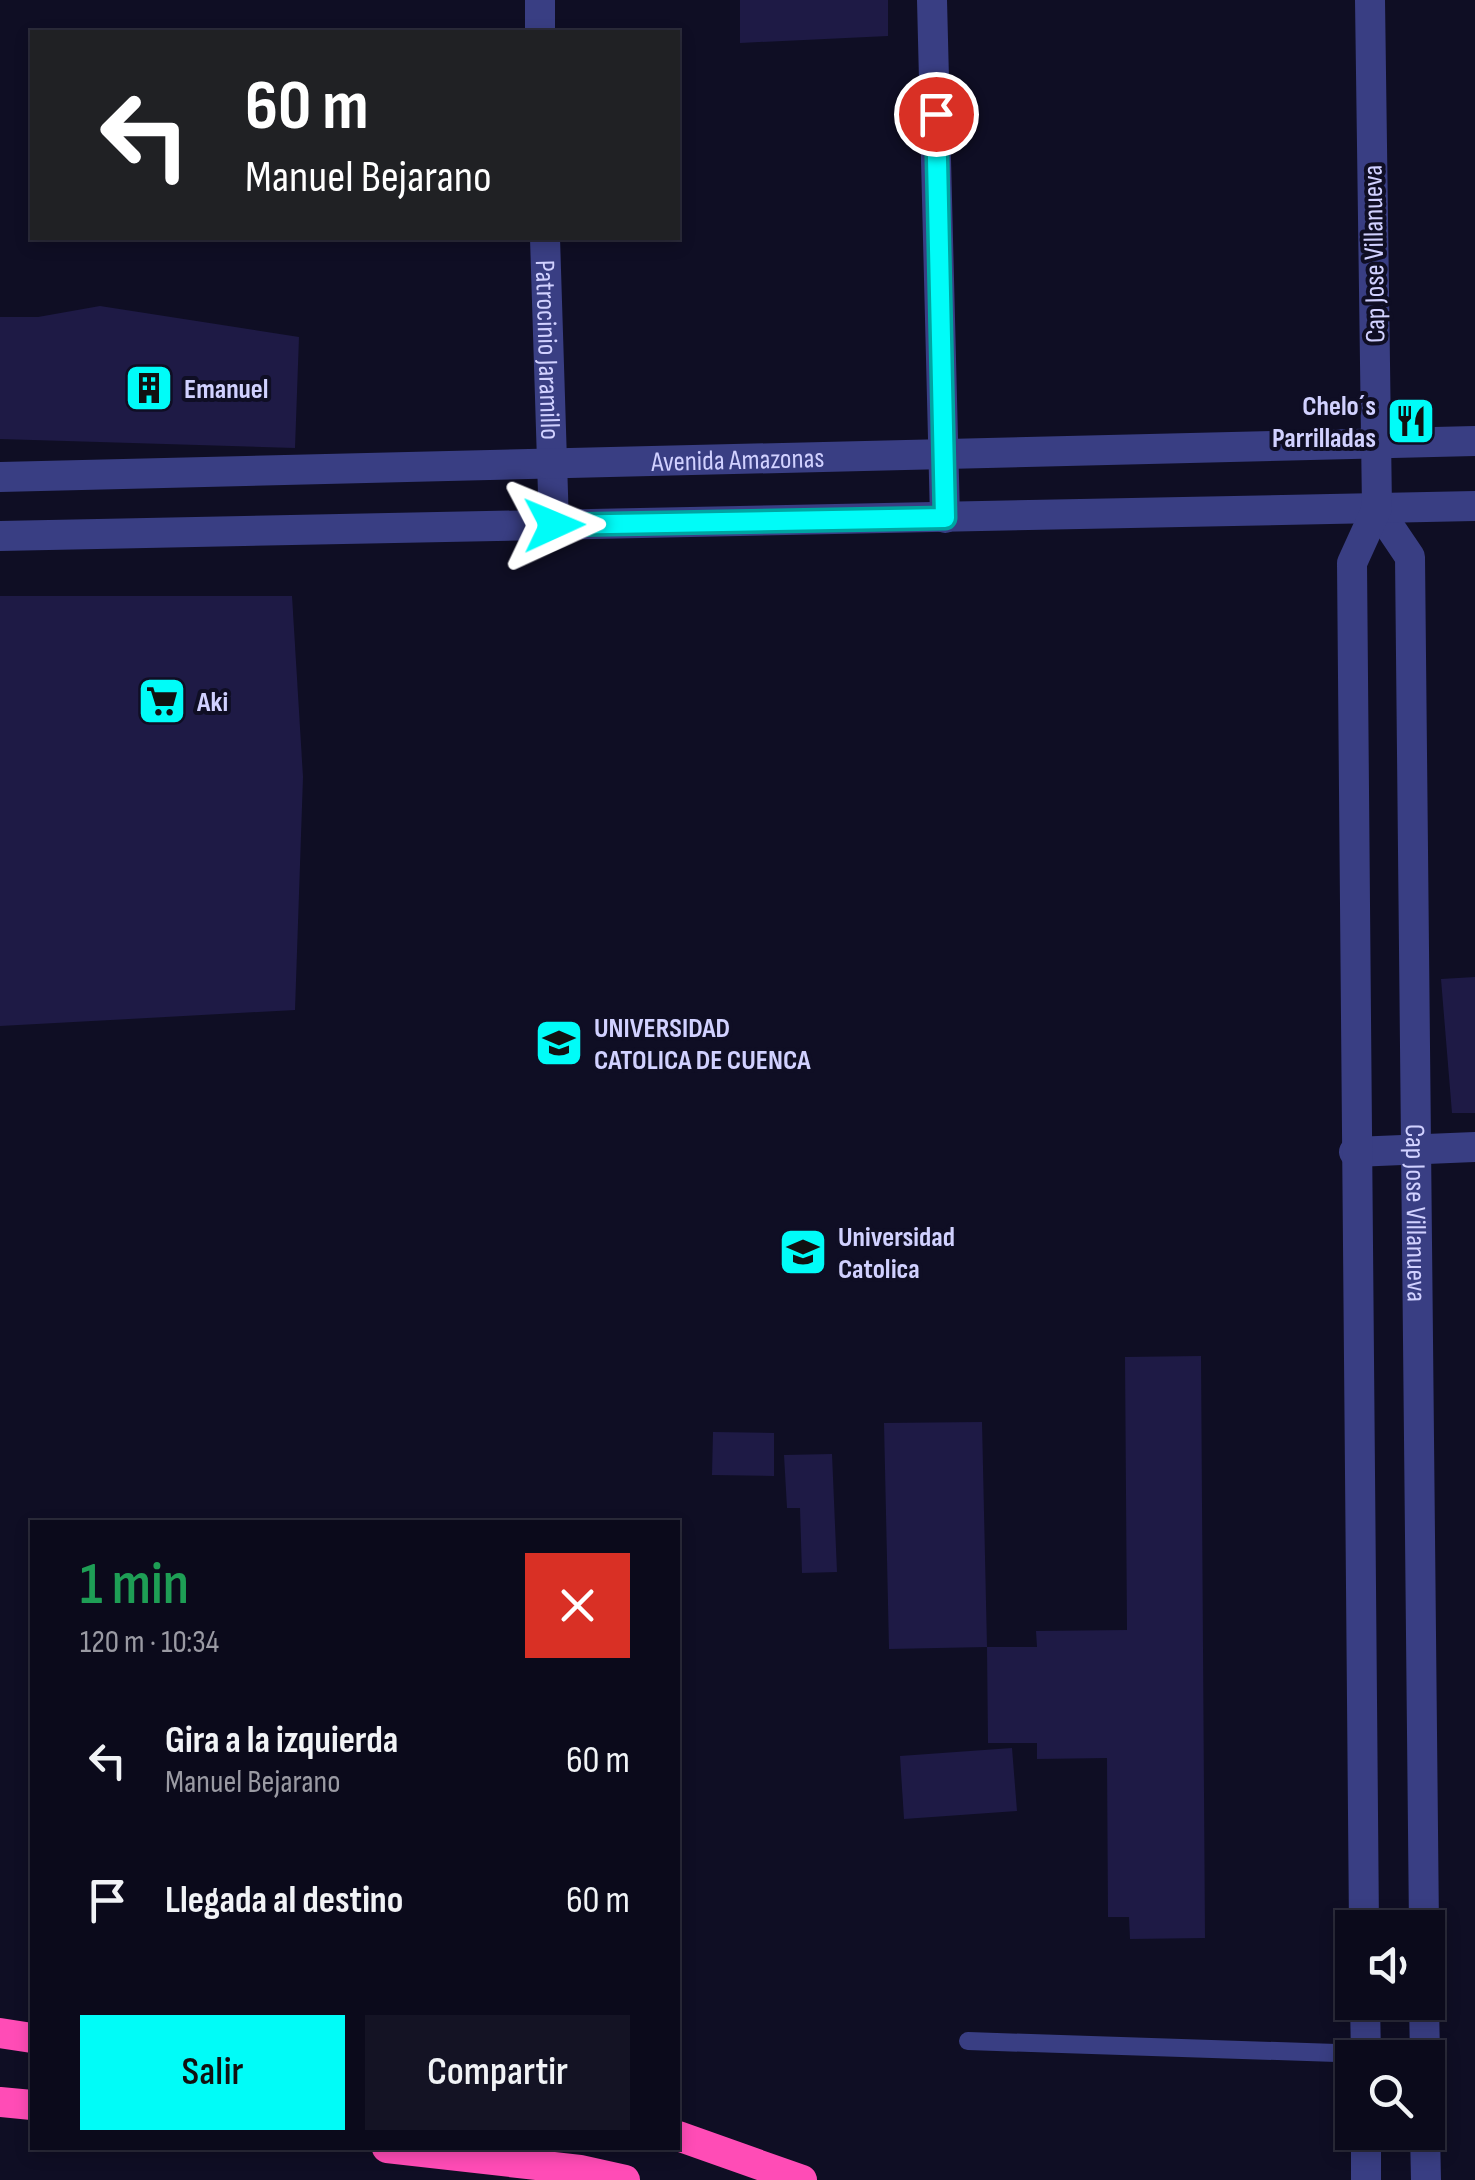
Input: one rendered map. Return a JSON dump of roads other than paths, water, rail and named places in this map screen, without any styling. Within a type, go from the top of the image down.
[{"type":"highway","points":[[0,2034],[30,2038]]},
{"type":"highway","points":[[0,2102],[30,2106]]},
{"type":"highway","points":[[680,2137],[802,2180]]},
{"type":"highway","points":[[405,2150],[580,2170],[625,2180]]},
{"type":"street","points":[[540,0],[540,30]]},
{"type":"street","points":[[932,0],[945,518]]},
{"type":"street","name":"Cap Jose Villanueva","points":[[1364,1910],[1354,1152],[1352,563],[1377,508],[1370,0]]},
{"type":"street","name":"Patrocinio Jaramillo","points":[[545,240],[554,525]]},
{"type":"street","name":"Avenida Amazonas","points":[[0,476],[1475,441]]},
{"type":"street","points":[[0,536],[1475,506]]},
{"type":"street","name":"Cap Jose Villanueva","points":[[1377,508],[1410,557],[1424,1910]]},
{"type":"street","points":[[1354,1152],[1475,1147]]},
{"type":"street","points":[[1366,2150],[1366,2180]]},
{"type":"street","points":[[1426,2150],[1426,2180]]},
{"type":"lane","points":[[968,2041],[1335,2055]]},
{"type":"place","name":"Emanuel","points":[[149,388]]},
{"type":"place","name":"Chelo´s Parrilladas","points":[[1411,421]]},
{"type":"place","name":"Aki","points":[[162,701]]},
{"type":"place","name":"UNIVERSIDAD CATOLICA DE CUENCA","points":[[559,1043]]},
{"type":"place","name":"Universidad Catolica","points":[[803,1252]]}]
